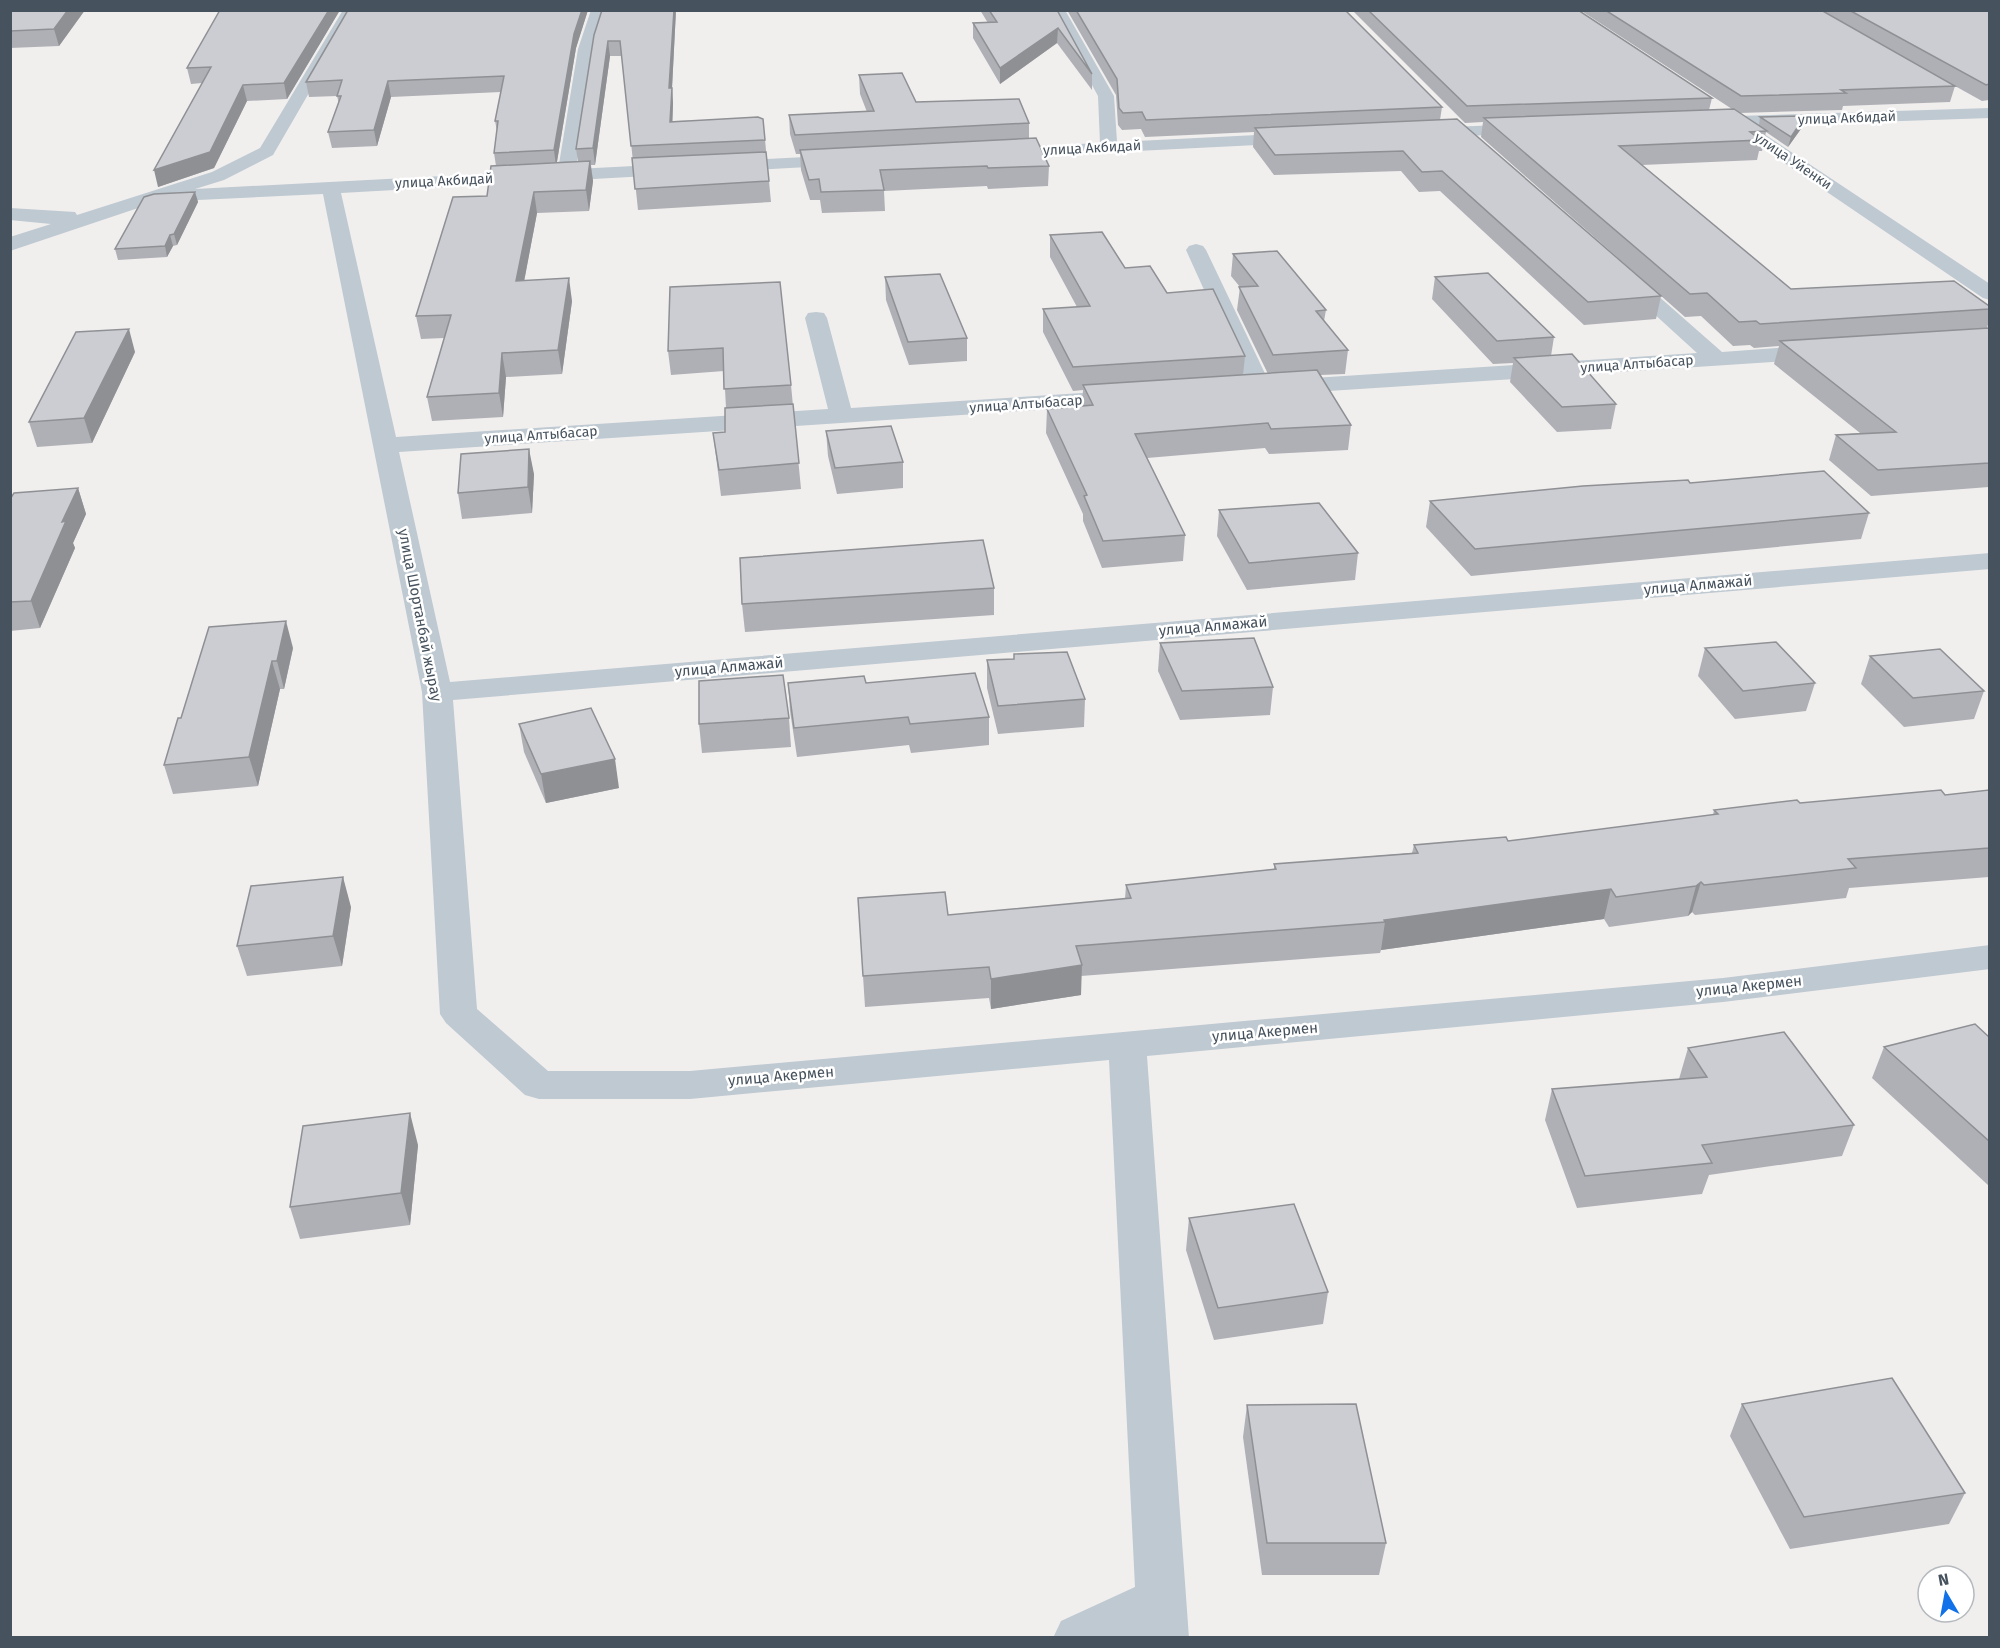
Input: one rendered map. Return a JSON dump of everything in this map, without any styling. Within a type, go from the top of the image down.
[{"type":"street","points":[[10,245],[218,176],[267,151],[350,10]]},
{"type":"street","points":[[566,175],[586,49],[598,10]]},
{"type":"street","points":[[1058,10],[1106,96],[1109,147]]},
{"type":"street","points":[[1956,96],[1989,114]]},
{"type":"street","name":"улица Уйенки","points":[[1704,102],[1989,294]]},
{"type":"street","name":"улица Акбидай","points":[[1686,123],[1989,114]]},
{"type":"street","points":[[1444,115],[1478,147]]},
{"type":"street","points":[[1402,134],[1544,128]]},
{"type":"street","name":"улица Акбидай","points":[[979,153],[1320,137]]},
{"type":"street","name":"улица Акбидай","points":[[158,196],[861,160]]},
{"type":"street","name":"улица Шортанбай жырау","points":[[331,187],[387,445],[437,692],[459,1014],[539,1085]]},
{"type":"street","points":[[10,214],[53,218],[114,211]]},
{"type":"street","points":[[1196,250],[1261,388]]},
{"type":"street","points":[[1611,265],[1717,359]]},
{"type":"street","points":[[816,318],[841,416]]},
{"type":"street","name":"улица Алтыбасар","points":[[1238,390],[1847,351]]},
{"type":"street","name":"улица Алтыбасар","points":[[387,445],[1156,395]]},
{"type":"street","name":"улица Алмажай","points":[[437,692],[1989,561]]},
{"type":"street","name":"улица Акермен","points":[[539,1085],[690,1085],[1722,990],[1989,957]]},
{"type":"street","points":[[1079,1638],[1162,1619],[1127,1045]]},
{"type":"building","points":[[10,10],[68,10],[54,29],[10,31]]},
{"type":"building","points":[[220,10],[329,10],[284,83],[243,85],[210,152],[154,170],[211,67],[187,68]]},
{"type":"building","points":[[348,10],[582,10],[574,34],[554,150],[494,153],[498,121],[495,121],[504,76],[388,81],[374,130],[328,132],[341,96],[337,96],[342,80],[306,82]]},
{"type":"building","points":[[602,10],[674,10],[669,88],[672,88],[670,122],[758,117],[763,119],[765,140],[631,146],[620,41],[608,41],[593,148],[576,149],[594,35]]},
{"type":"building","points":[[989,10],[1057,10],[1092,74],[1058,28],[1000,68],[973,23],[997,22]]},
{"type":"building","points":[[1076,10],[1345,10],[1442,107],[1146,120],[1142,112],[1123,113],[1119,108],[1117,79]]},
{"type":"building","points":[[1368,10],[1578,10],[1712,98],[1467,106]]},
{"type":"building","points":[[1605,10],[1821,10],[1955,86],[1841,90],[1846,93],[1741,96]]},
{"type":"building","points":[[1849,10],[1989,10],[1989,84],[1986,85]]},
{"type":"building","points":[[902,73],[916,102],[1019,99],[1029,123],[795,135],[789,115],[874,111],[859,75]]},
{"type":"building","points":[[1734,109],[1767,131],[1750,132],[1761,140],[1619,146],[1791,289],[1954,281],[1989,306],[1989,309],[1760,324],[1756,321],[1739,322],[1707,293],[1690,294],[1484,118]]},
{"type":"building","points":[[1805,116],[1791,137],[1760,117]]},
{"type":"building","points":[[1457,119],[1661,296],[1588,302],[1442,171],[1422,172],[1403,151],[1275,155],[1255,128]]},
{"type":"building","points":[[1036,138],[1049,166],[880,170],[884,190],[821,192],[819,179],[809,180],[800,150]]},
{"type":"building","points":[[766,152],[769,181],[635,189],[632,158]]},
{"type":"building","points":[[590,161],[586,190],[534,192],[516,281],[569,278],[558,350],[502,353],[499,393],[427,397],[451,315],[416,316],[453,197],[487,196],[491,166]]},
{"type":"building","points":[[195,192],[174,234],[170,235],[165,246],[115,249],[144,197],[154,194]]},
{"type":"building","points":[[1102,232],[1125,268],[1150,266],[1167,293],[1213,289],[1245,356],[1073,367],[1043,309],[1090,306],[1050,235]]},
{"type":"building","points":[[1277,251],[1326,310],[1316,311],[1348,350],[1273,355],[1239,287],[1258,286],[1233,254]]},
{"type":"building","points":[[1488,273],[1554,337],[1497,341],[1435,277]]},
{"type":"building","points":[[940,274],[967,338],[908,342],[885,277]]},
{"type":"building","points":[[780,282],[791,385],[724,389],[723,348],[668,351],[670,287]]},
{"type":"building","points":[[1989,328],[1989,463],[1878,470],[1836,435],[1896,432],[1780,341]]},
{"type":"building","points":[[129,329],[84,418],[29,422],[76,332]]},
{"type":"building","points":[[1572,354],[1616,404],[1562,407],[1514,358]]},
{"type":"building","points":[[1317,370],[1351,425],[1271,429],[1268,423],[1135,434],[1185,535],[1103,541],[1084,496],[1087,495],[1047,409],[1093,405],[1083,385]]},
{"type":"building","points":[[793,404],[799,463],[719,470],[713,433],[725,432],[725,408]]},
{"type":"building","points":[[891,426],[903,462],[835,468],[826,431]]},
{"type":"building","points":[[529,449],[528,487],[458,493],[461,454]]},
{"type":"building","points":[[1824,471],[1869,513],[1475,549],[1430,501],[1583,486],[1688,480],[1690,483]]},
{"type":"building","points":[[78,488],[31,601],[10,602],[10,499],[14,493]]},
{"type":"building","points":[[1319,503],[1358,553],[1249,563],[1219,510]]},
{"type":"building","points":[[983,540],[994,588],[742,604],[740,558]]},
{"type":"building","points":[[286,621],[277,661],[272,661],[249,757],[164,765],[209,627]]},
{"type":"building","points":[[1254,638],[1273,687],[1182,691],[1160,643]]},
{"type":"building","points":[[1776,642],[1815,683],[1743,691],[1705,648]]},
{"type":"building","points":[[1940,649],[1984,691],[1913,698],[1870,656]]},
{"type":"building","points":[[1067,652],[1085,699],[998,706],[987,660],[1014,659],[1014,654]]},
{"type":"building","points":[[975,673],[989,717],[910,724],[908,717],[794,728],[788,683],[864,676],[866,683]]},
{"type":"building","points":[[783,675],[789,718],[699,724],[699,681]]},
{"type":"building","points":[[591,708],[615,759],[541,774],[519,724]]},
{"type":"building","points":[[1941,790],[1945,795],[1989,790],[1989,848],[1848,859],[1856,868],[1704,885],[1701,882],[1696,886],[1616,897],[1611,889],[1384,920],[1385,922],[1076,946],[1082,965],[991,979],[989,967],[863,976],[858,898],[945,892],[948,915],[1131,898],[1126,885],[1276,869],[1274,864],[1418,853],[1414,845],[1506,837],[1508,841],[1718,814],[1714,810],[1797,800],[1800,803]]},
{"type":"building","points":[[343,877],[333,936],[237,946],[251,886]]},
{"type":"building","points":[[1975,1024],[1989,1037],[1989,1141],[1884,1047]]},
{"type":"building","points":[[1784,1032],[1854,1125],[1702,1145],[1712,1163],[1585,1176],[1552,1089],[1707,1077],[1688,1048]]},
{"type":"building","points":[[410,1113],[401,1193],[290,1207],[303,1126]]},
{"type":"building","points":[[1294,1204],[1328,1292],[1218,1308],[1189,1218]]},
{"type":"building","points":[[1892,1378],[1965,1493],[1804,1517],[1742,1404]]},
{"type":"building","points":[[1356,1404],[1386,1543],[1267,1543],[1247,1405]]}]
